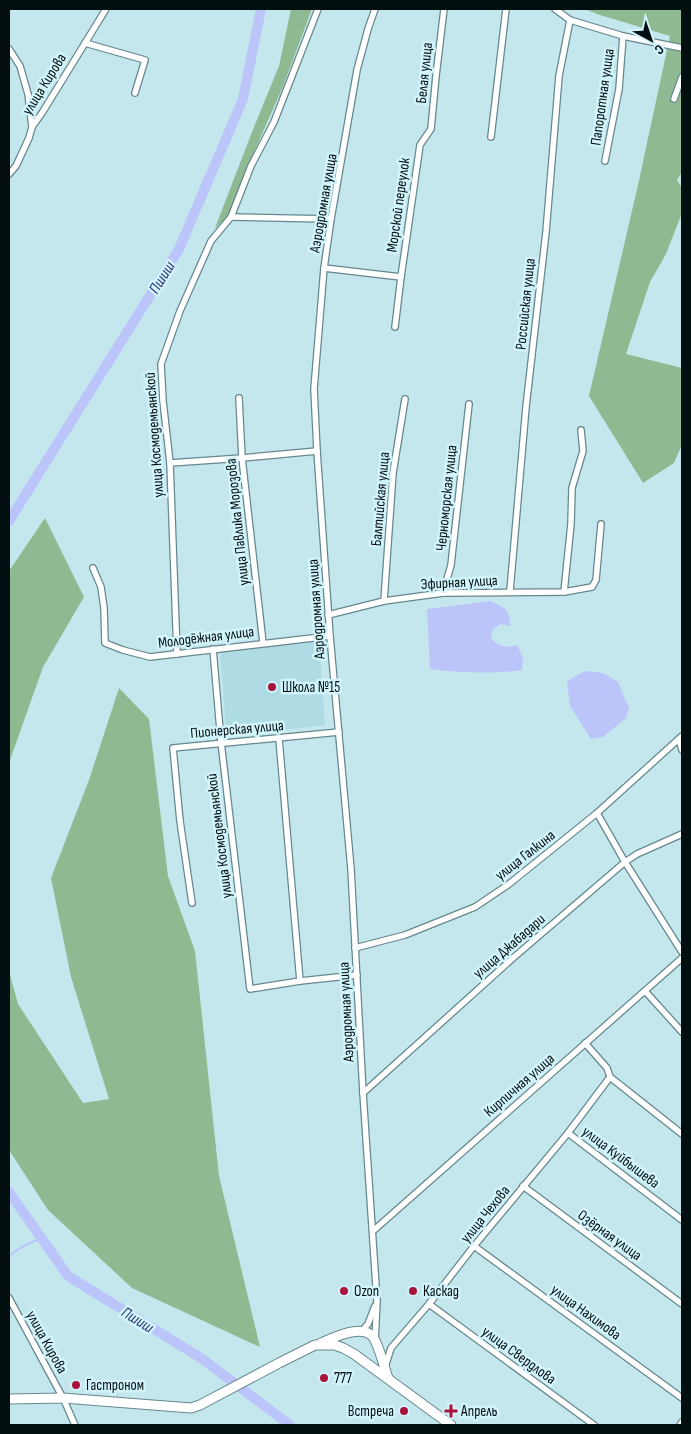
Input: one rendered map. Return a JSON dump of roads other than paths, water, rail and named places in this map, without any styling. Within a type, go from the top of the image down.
[{"type":"main road","points":[[9,1399],[64,1398],[191,1408],[315,1345],[344,1334],[361,1332],[369,1333],[374,1338],[389,1380]]},
{"type":"main road","points":[[361,1332],[351,1338],[350,1347],[355,1355],[365,1357],[372,1353],[376,1346],[375,1342]]},
{"type":"main road","points":[[315,1345],[335,1345],[355,1355],[451,1425]]},
{"type":"street","name":"улица Кирова","points":[[9,174],[16,166],[32,127],[106,9]]},
{"type":"street","name":"улица Космодемьянской","points":[[177,654],[170,463],[163,401],[162,364],[180,311],[211,241],[230,217],[251,166],[274,122],[318,9]]},
{"type":"street","name":"Аэродромная улица","points":[[375,9],[357,70],[331,219],[324,268],[314,389],[316,451],[328,616],[351,869],[377,1301],[375,1342]]},
{"type":"street","name":"Белая улица","points":[[424,138],[430,129],[444,9]]},
{"type":"street","points":[[491,138],[506,9]]},
{"type":"street","points":[[555,9],[570,20],[623,36],[682,48]]},
{"type":"street","name":"Российская улица","points":[[510,592],[526,407],[546,232],[559,76],[570,20]]},
{"type":"street","name":"Папоротная улица","points":[[606,161],[619,89],[623,36]]},
{"type":"street","points":[[85,44],[145,60],[135,92]]},
{"type":"street","points":[[9,49],[20,66],[28,94],[32,127]]},
{"type":"street","points":[[674,99],[682,76]]},
{"type":"street","name":"Морской переулок","points":[[400,277],[420,145],[424,138]]},
{"type":"street","points":[[230,217],[331,219]]},
{"type":"street","points":[[324,268],[400,277],[395,327]]},
{"type":"street","name":"улица Павлика Морозова","points":[[239,398],[242,458],[264,643]]},
{"type":"street","name":"Балтийская улица","points":[[384,601],[393,473],[405,398]]},
{"type":"street","name":"Черноморская улица","points":[[443,593],[451,565],[469,404]]},
{"type":"street","points":[[564,592],[571,524],[572,488],[583,451],[581,430]]},
{"type":"street","points":[[170,463],[316,451]]},
{"type":"street","name":"Эфирная улица","points":[[328,616],[384,601],[443,593],[564,592],[592,587],[596,580],[601,524]]},
{"type":"street","name":"Молодёжная улица","points":[[93,568],[102,594],[105,643],[124,650],[150,656],[330,636]]},
{"type":"street","name":"улица Космодемьянской","points":[[213,649],[221,742],[250,989],[300,981]]},
{"type":"street","name":"Пионерская улица","points":[[192,902],[180,821],[173,748],[338,732]]},
{"type":"street","points":[[279,738],[300,981],[357,975]]},
{"type":"street","points":[[680,738],[682,750]]},
{"type":"street","name":"улица Галкина","points":[[355,948],[405,935],[475,907],[509,884],[597,813],[680,738]]},
{"type":"street","points":[[597,813],[625,862],[682,952]]},
{"type":"street","name":"улица Джабадари","points":[[363,1093],[506,964],[625,862],[637,854],[682,834]]},
{"type":"street","name":"Кирпичная улица","points":[[373,1231],[682,958]]},
{"type":"street","points":[[644,991],[682,1032]]},
{"type":"street","points":[[585,1043],[607,1068],[610,1077],[682,1134]]},
{"type":"street","name":"улица Чехова","points":[[384,1368],[391,1348],[568,1133],[610,1077]]},
{"type":"street","name":"улица Куйбышева","points":[[568,1133],[682,1220]]},
{"type":"street","name":"Озёрная улица","points":[[523,1186],[682,1304]]},
{"type":"street","name":"улица Нахимова","points":[[474,1246],[682,1398]]},
{"type":"street","name":"улица Кирова","points":[[9,1298],[64,1398],[75,1425]]},
{"type":"street","name":"Аэродромная улица","points":[[361,1332],[368,1324],[377,1301]]},
{"type":"street","name":"улица Свердлова","points":[[429,1304],[594,1425]]},
{"type":"water","points":[[490,601],[506,610],[510,626],[501,624],[493,629],[491,639],[503,646],[517,645],[523,657],[522,670],[476,672],[430,669],[427,609]]},
{"type":"water","points":[[585,671],[603,673],[618,682],[629,708],[626,718],[603,737],[591,739],[570,706],[567,681]]},
{"type":"waterway","name":"Пшиш","points":[[9,521],[179,249],[243,99],[261,9]]},
{"type":"waterway","name":"Пшиш","points":[[9,1192],[68,1276],[201,1358],[290,1425]]},
{"type":"waterway","points":[[9,1256],[20,1248],[41,1238]]},
{"type":"place","name":"Школа №15","points":[[272,687]]},
{"type":"place","name":"Ozon","points":[[344,1291]]},
{"type":"place","name":"Каскад","points":[[413,1291]]},
{"type":"place","name":"777","points":[[324,1378]]},
{"type":"place","name":"Гастроном","points":[[76,1385]]},
{"type":"place","name":"Встреча","points":[[404,1411]]},
{"type":"place","name":"Апрель","points":[[451,1411]]}]
